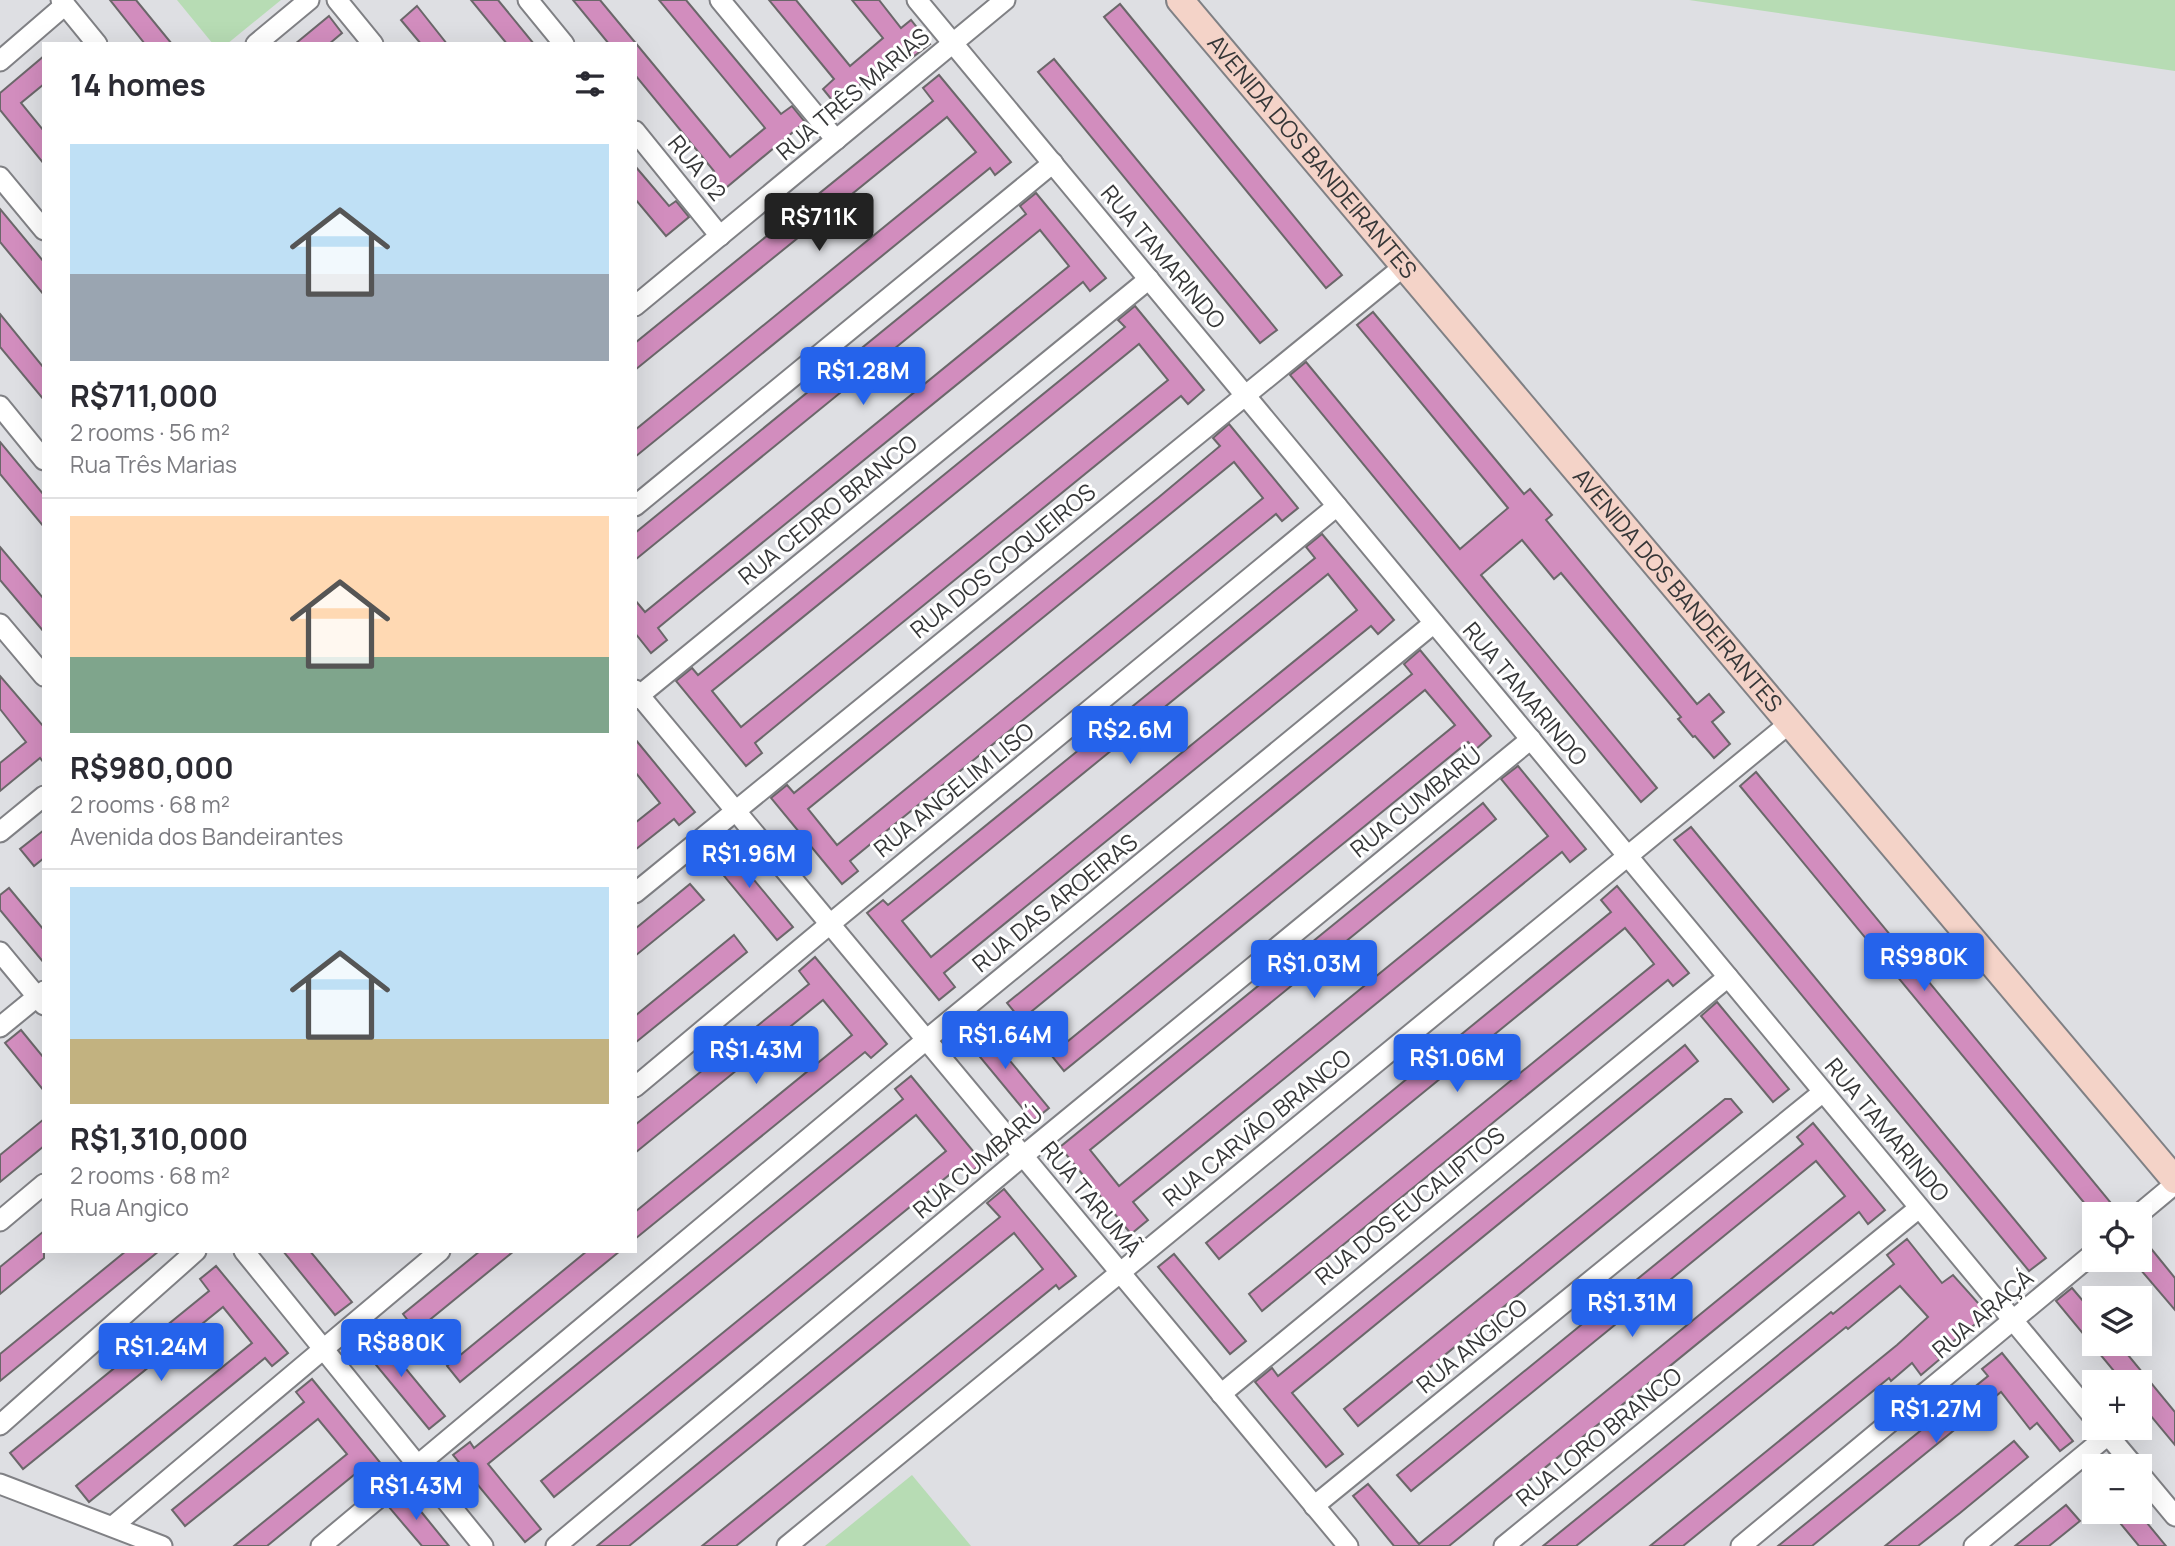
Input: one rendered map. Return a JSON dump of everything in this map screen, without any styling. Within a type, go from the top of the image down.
[{"type":"street","points":[[258,42],[309,0]]},
{"type":"street","points":[[337,0],[371,42]]},
{"type":"street","points":[[528,0],[562,42]]},
{"type":"street","points":[[720,0],[836,140]]},
{"type":"street","name":"RUA TAMARINDO","points":[[917,0],[2082,1403]]},
{"type":"street","name":"RUA TRÊS MARIAS","points":[[637,304],[1004,0]]},
{"type":"street","name":"AVENIDA DOS BANDEIRANTES","points":[[1180,0],[1791,722],[2175,1182]]},
{"type":"street","points":[[0,61],[63,3],[95,42]]},
{"type":"street","name":"RUA 02","points":[[637,133],[720,236]]},
{"type":"street","points":[[637,504],[1053,163]]},
{"type":"street","points":[[0,177],[42,228]]},
{"type":"street","name":"RUA DOS COQUEIROS","points":[[637,892],[1404,267]]},
{"type":"street","name":"RUA CEDRO BRANCO","points":[[637,695],[1149,279]]},
{"type":"street","points":[[0,406],[42,458]]},
{"type":"street","name":"RUA ANGELIM LISO","points":[[637,1085],[1337,506]]},
{"type":"street","name":"RUA DAS AROEIRAS","points":[[321,1546],[926,1040],[1434,623]]},
{"type":"street","points":[[0,624],[42,674]]},
{"type":"street","name":"RUA TARUMÃ","points":[[637,695],[1348,1546]]},
{"type":"street","name":"RUA CARVÃO BRANCO","points":[[787,1546],[1791,722]]},
{"type":"street","name":"RUA CUMBARÚ","points":[[556,1546],[1023,1156],[1531,739]]},
{"type":"street","points":[[0,832],[42,798]]},
{"type":"street","points":[[0,952],[41,998],[0,1027]]},
{"type":"street","name":"RUA DOS EUCALIPTOS","points":[[1221,1394],[1728,977]]},
{"type":"street","name":"RUA ANGICO","points":[[1314,1506],[1823,1092]]},
{"type":"street","points":[[2152,1202],[2175,1182]]},
{"type":"street","points":[[0,1221],[42,1186]]},
{"type":"street","name":"RUA LORO BRANCO","points":[[1504,1546],[1919,1208]]},
{"type":"street","points":[[0,1425],[194,1253]]},
{"type":"street","points":[[246,1253],[484,1546]]},
{"type":"street","points":[[113,1526],[438,1253]]},
{"type":"street","name":"RUA ARAÇÁ","points":[[1741,1546],[2082,1263]]},
{"type":"street","points":[[1974,1546],[2097,1440]]},
{"type":"street","points":[[2113,1440],[2124,1454]]},
{"type":"street","points":[[0,1484],[162,1546]]},
{"type":"street","points":[[2152,1488],[2175,1516]]},
{"type":"green space","points":[[177,0],[281,0],[229,42],[211,42]]},
{"type":"green space","points":[[1689,0],[2175,0],[2175,71]]},
{"type":"green space","points":[[912,1475],[971,1546],[825,1546]]},
{"type":"building","points":[[110,0],[136,0],[170,42],[143,42]]},
{"type":"building","points":[[471,0],[498,0],[532,42],[505,42]]},
{"type":"building","points":[[573,0],[600,0],[635,42],[607,42]]},
{"type":"building","points":[[659,0],[686,0],[781,114],[792,106],[805,122],[721,192],[708,176],[714,171],[637,77],[637,45],[730,157],[765,128]]},
{"type":"building","points":[[769,0],[796,0],[850,66],[883,38],[852,0],[879,0],[901,28],[911,20],[930,44],[909,60],[901,50],[836,105],[823,89],[834,79]]},
{"type":"building","points":[[1120,4],[1342,275],[1326,288],[1104,17]]},
{"type":"building","points":[[417,6],[445,42],[419,42],[401,20]]},
{"type":"building","points":[[329,16],[342,33],[331,42],[297,42]]},
{"type":"building","points":[[42,58],[42,86],[21,103],[42,129],[42,162],[0,110],[0,93]]},
{"type":"building","points":[[1054,59],[1277,330],[1260,343],[1038,72]]},
{"type":"building","points":[[939,75],[1011,162],[995,175],[990,168],[637,455],[637,428],[976,152],[947,117],[637,368],[637,341],[933,101],[923,88]]},
{"type":"building","points":[[637,168],[669,206],[676,201],[689,217],[666,236],[637,201]]},
{"type":"building","points":[[1036,193],[1106,278],[1090,291],[1083,282],[698,595],[658,628],[667,640],[651,653],[637,636],[637,602],[645,612],[1069,266],[1040,230],[637,558],[637,531],[1026,214],[1020,206]]},
{"type":"building","points":[[0,209],[42,260],[42,293],[0,242]]},
{"type":"building","points":[[1135,306],[1204,390],[1188,404],[1181,396],[817,692],[755,743],[762,753],[746,766],[676,681],[692,668],[698,675],[1085,360],[1125,327],[1118,320]],"holes":[[[1139,344],[1168,380],[741,727],[712,691]]]},
{"type":"building","points":[[1373,312],[1524,494],[1530,489],[1552,515],[1546,520],[1697,704],[1709,694],[1724,712],[1712,722],[1730,744],[1714,758],[1678,719],[1681,717],[1561,573],[1554,579],[1522,540],[1481,575],[1657,788],[1641,802],[1290,375],[1306,362],[1460,549],[1508,508],[1357,325]]},
{"type":"building","points":[[0,314],[42,366],[42,398],[0,347]]},
{"type":"building","points":[[1229,424],[1298,508],[1282,521],[1276,514],[890,828],[850,861],[858,871],[842,884],[771,798],[787,785],[794,793],[1159,497],[1220,446],[1213,438]],"holes":[[[1234,462],[1263,498],[837,845],[808,809]]]},
{"type":"building","points":[[0,442],[42,493],[42,525],[0,474]]},
{"type":"building","points":[[1322,534],[1394,620],[1378,634],[1371,626],[944,973],[955,987],[939,1000],[867,913],[883,900],[888,905],[1315,558],[1306,547]],"holes":[[[1328,574],[1357,610],[931,957],[902,921]]]},
{"type":"building","points":[[0,547],[42,597],[42,630],[0,580]]},
{"type":"building","points":[[1420,650],[1491,736],[1475,750],[1468,742],[1064,1071],[1051,1055],[1455,725],[1425,690],[1021,1020],[1007,1003],[1412,674],[1404,664]]},
{"type":"building","points":[[0,676],[42,725],[42,760],[40,758],[0,791],[0,763],[26,742],[0,709]]},
{"type":"building","points":[[637,741],[695,812],[679,825],[674,819],[637,848],[637,821],[660,803],[637,774]]},
{"type":"building","points":[[1518,766],[1586,849],[1570,862],[1562,852],[1133,1202],[1148,1220],[1131,1234],[1060,1147],[1483,803],[1496,819],[1090,1150],[1119,1186],[1548,836],[1501,779]]},
{"type":"building","points":[[1756,772],[2110,1202],[2083,1202],[1740,786]]},
{"type":"building","points":[[1691,827],[2046,1258],[2029,1271],[1674,840]]},
{"type":"building","points":[[42,832],[42,860],[34,866],[20,849]]},
{"type":"building","points":[[721,840],[793,927],[777,940],[705,853]]},
{"type":"building","points":[[690,884],[704,900],[637,954],[637,927]]},
{"type":"building","points":[[1617,886],[1689,973],[1673,986],[1668,980],[1262,1311],[1249,1294],[1654,964],[1635,940],[1625,928],[1219,1259],[1206,1243],[1611,912],[1601,900]]},
{"type":"building","points":[[9,888],[42,928],[42,961],[0,910],[0,895]]},
{"type":"building","points":[[734,935],[747,952],[637,1041],[637,1014]]},
{"type":"building","points":[[815,957],[887,1044],[871,1058],[865,1052],[637,1237],[637,1210],[852,1035],[823,1000],[637,1151],[637,1123],[809,984],[799,971]]},
{"type":"building","points":[[1717,1002],[1789,1089],[1773,1102],[1701,1016]]},
{"type":"building","points":[[977,1021],[1049,1108],[1033,1121],[961,1034]]},
{"type":"building","points":[[21,1030],[42,1056],[42,1089],[5,1043]]},
{"type":"building","points":[[1685,1045],[1698,1061],[1292,1393],[1343,1454],[1326,1467],[1255,1382],[1272,1368],[1278,1376]]},
{"type":"building","points":[[911,1076],[983,1163],[966,1176],[959,1167],[554,1497],[541,1481],[946,1151],[916,1115],[488,1464],[541,1529],[525,1542],[453,1455],[470,1442],[474,1448],[903,1099],[895,1089]]},
{"type":"building","points":[[1725,1099],[1731,1099],[1742,1112],[1358,1426],[1344,1409]]},
{"type":"building","points":[[42,1121],[42,1148],[0,1182],[0,1155]]},
{"type":"building","points":[[1813,1123],[1885,1210],[1868,1224],[1859,1212],[1449,1546],[1394,1546],[1353,1496],[1368,1484],[1419,1544],[1845,1196],[1816,1161],[1411,1491],[1397,1475],[1803,1144],[1797,1137]]},
{"type":"building","points":[[1004,1189],[1076,1276],[1059,1289],[1056,1285],[736,1546],[702,1546],[1043,1269],[1014,1233],[629,1546],[597,1546],[1000,1217],[987,1203]]},
{"type":"building","points":[[42,1233],[44,1258],[0,1294],[0,1267]]},
{"type":"building","points":[[1907,1239],[1942,1283],[1953,1275],[1988,1314],[1936,1355],[1940,1359],[1921,1375],[1912,1363],[1891,1381],[1889,1378],[1683,1546],[1650,1546],[1928,1317],[1900,1286],[1576,1546],[1543,1546],[1894,1264],[1887,1255]]},
{"type":"building","points":[[2152,1250],[2175,1278],[2175,1310],[2143,1272],[2152,1272]]},
{"type":"building","points":[[124,1253],[157,1253],[0,1381],[0,1354]]},
{"type":"building","points":[[285,1253],[312,1253],[352,1302],[335,1315]]},
{"type":"building","points":[[478,1253],[512,1253],[416,1331],[403,1314]]},
{"type":"building","points":[[585,1253],[618,1253],[460,1382],[447,1366]]},
{"type":"building","points":[[1174,1254],[1246,1341],[1230,1354],[1158,1267]]},
{"type":"building","points":[[216,1266],[288,1353],[272,1366],[265,1358],[89,1502],[76,1486],[252,1343],[223,1307],[23,1469],[10,1453],[209,1291],[200,1279]]},
{"type":"building","points":[[2072,1288],[2082,1300],[2082,1332],[2056,1301]]},
{"type":"building","points":[[373,1329],[445,1416],[429,1429],[357,1342]]},
{"type":"building","points":[[2002,1353],[2073,1441],[2060,1451],[2037,1423],[2030,1429],[2001,1392],[1812,1546],[1778,1546],[1988,1376],[1982,1369]]},
{"type":"building","points":[[2101,1356],[2129,1356],[2140,1370],[2113,1370]]},
{"type":"building","points":[[312,1379],[383,1466],[367,1479],[360,1470],[267,1546],[234,1546],[347,1454],[318,1419],[185,1526],[172,1510],[304,1402],[296,1392]]},
{"type":"building","points":[[2152,1384],[2175,1412],[2175,1445],[2152,1417]]},
{"type":"building","points":[[2014,1441],[2028,1457],[1960,1513],[1918,1546],[1885,1546]]},
{"type":"building","points":[[405,1492],[449,1546],[422,1546],[388,1506]]},
{"type":"building","points":[[2066,1505],[2080,1521],[2049,1546],[2015,1546]]},
{"type":"building","points":[[2121,1524],[2148,1524],[2166,1546],[2139,1546]]}]
